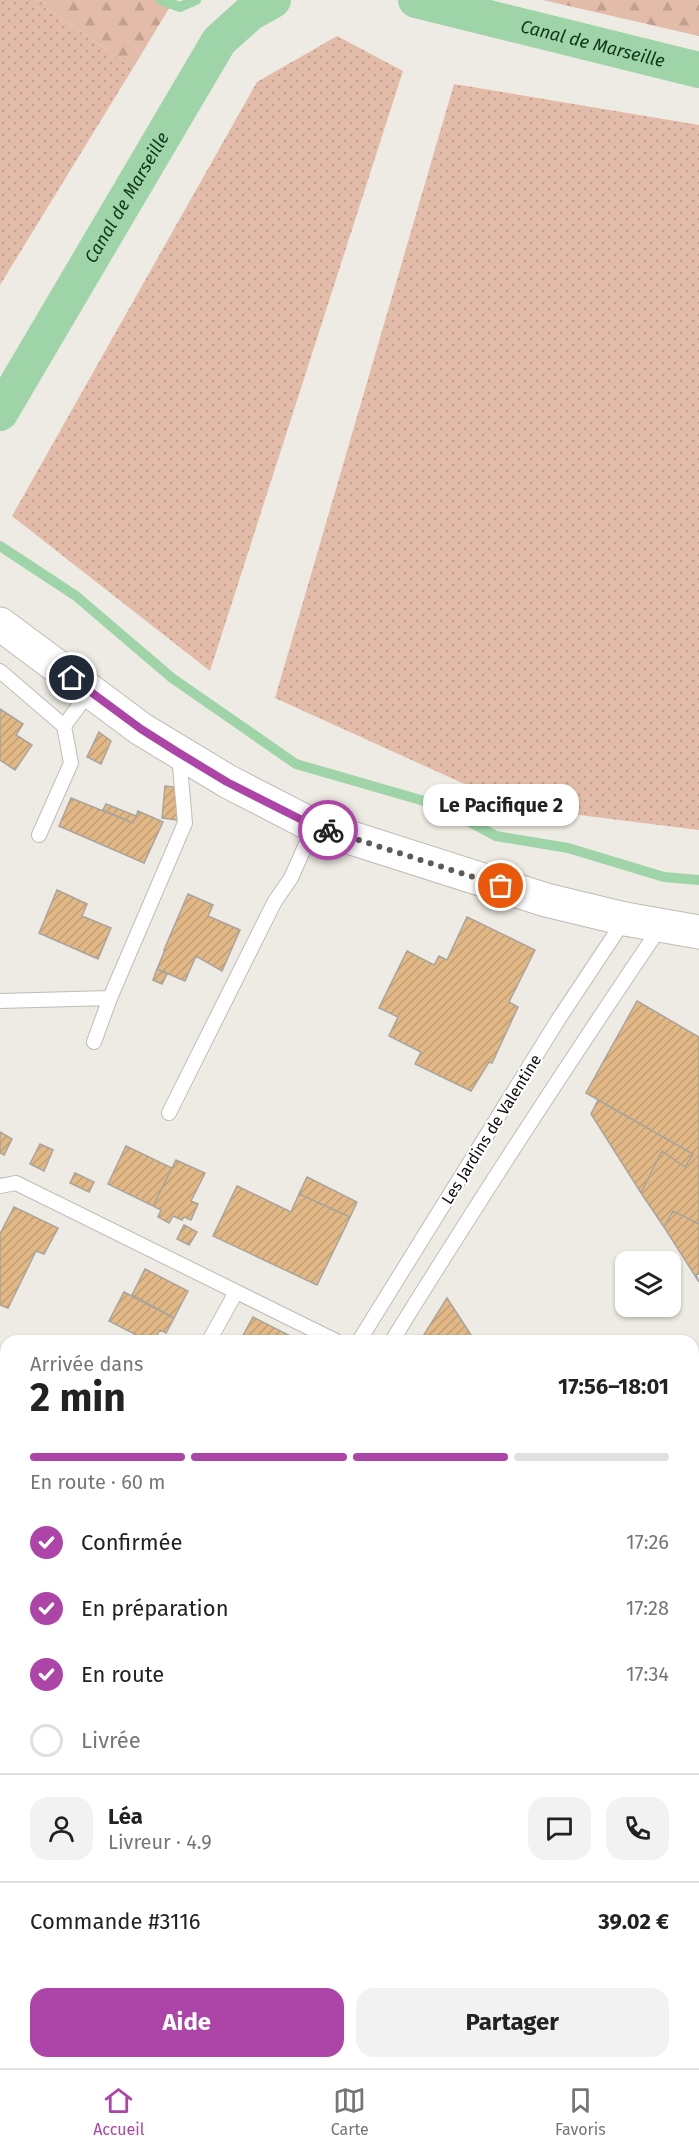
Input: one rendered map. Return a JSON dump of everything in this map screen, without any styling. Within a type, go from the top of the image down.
[{"type":"main road","points":[[0,624],[141,729],[227,782],[314,826],[546,900],[626,920],[699,932]]},
{"type":"lane","points":[[0,671],[64,726],[71,763],[39,835]]},
{"type":"lane","points":[[64,726],[90,691]]},
{"type":"lane","points":[[94,1042],[110,998],[185,823],[179,753]]},
{"type":"lane","points":[[169,1113],[275,901],[291,878],[314,826]]},
{"type":"lane","name":"Les Jardins de Valentine","points":[[363,1335],[558,1020],[626,920]]},
{"type":"lane","points":[[396,1335],[580,1046],[662,926]]},
{"type":"lane","points":[[0,1001],[110,998]]},
{"type":"lane","points":[[0,1186],[16,1183],[324,1335]]},
{"type":"lane","points":[[211,1335],[236,1292]]},
{"type":"green space","points":[[0,0],[34,0],[133,68],[0,285]]},
{"type":"green space","points":[[34,0],[174,0],[133,68]]},
{"type":"green space","points":[[543,0],[699,0],[699,36]]},
{"type":"green space","points":[[337,36],[403,71],[210,671],[12,516],[257,82]]},
{"type":"green space","points":[[454,84],[699,125],[699,830],[515,807],[275,698]]},
{"type":"building","points":[[0,709],[23,724],[16,735],[32,745],[15,770],[0,760]]},
{"type":"building","points":[[99,732],[111,741],[101,764],[87,757]]},
{"type":"building","points":[[165,786],[180,788],[177,820],[162,818]]},
{"type":"building","points":[[71,798],[133,823],[138,811],[163,822],[144,863],[59,826]]},
{"type":"building","points":[[106,804],[136,816],[133,823],[103,810]]},
{"type":"building","points":[[57,890],[87,904],[82,916],[111,928],[98,959],[39,933]]},
{"type":"building","points":[[188,894],[213,905],[208,916],[240,930],[222,971],[196,956],[185,981],[157,969]]},
{"type":"building","points":[[467,917],[535,950],[509,1002],[518,1007],[492,1063],[489,1062],[471,1091],[415,1064],[421,1052],[389,1036],[398,1017],[379,1008],[407,951],[434,965],[439,956],[447,960]]},
{"type":"building","points":[[157,969],[167,974],[162,984],[153,980]]},
{"type":"building","points":[[637,1001],[699,1037],[699,1224],[673,1211],[664,1227],[641,1193],[662,1151],[685,1167],[693,1154],[586,1093]]},
{"type":"building","points":[[598,1100],[693,1154],[685,1167],[662,1151],[641,1193],[591,1114]]},
{"type":"building","points":[[0,1132],[12,1139],[4,1155],[0,1153]]},
{"type":"building","points":[[40,1144],[53,1150],[44,1171],[30,1164]]},
{"type":"building","points":[[126,1146],[172,1168],[153,1206],[108,1184]]},
{"type":"building","points":[[176,1160],[205,1173],[191,1201],[198,1204],[191,1220],[184,1217],[182,1220],[173,1216],[169,1223],[158,1217],[161,1210],[153,1206]]},
{"type":"building","points":[[75,1173],[94,1182],[89,1192],[70,1183]]},
{"type":"building","points":[[307,1177],[357,1202],[350,1217],[299,1194]]},
{"type":"building","points":[[237,1186],[291,1212],[299,1194],[350,1217],[317,1285],[213,1236]]},
{"type":"building","points":[[14,1207],[58,1228],[44,1254],[36,1251],[8,1308],[0,1305],[0,1234]]},
{"type":"building","points":[[673,1211],[699,1224],[699,1274],[696,1275],[699,1282],[681,1251],[664,1227]]},
{"type":"building","points":[[184,1225],[197,1232],[189,1245],[177,1239]]},
{"type":"building","points":[[145,1269],[188,1291],[174,1318],[132,1295]]},
{"type":"building","points":[[124,1292],[174,1318],[166,1333],[160,1330],[157,1335],[136,1335],[109,1321]]},
{"type":"building","points":[[447,1298],[471,1335],[424,1335]]},
{"type":"building","points":[[253,1317],[288,1335],[243,1335]]},
{"type":"waterway","points":[[161,0],[180,7],[196,0]]},
{"type":"waterway","name":"Canal de Marseille","points":[[0,413],[219,41],[250,13],[273,0]]},
{"type":"waterway","name":"Canal de Marseille","points":[[416,0],[699,70]]},
{"type":"waterway","points":[[0,546],[76,596],[172,678],[296,764],[438,805],[496,836],[568,848],[664,877],[699,880]]},
{"type":"way so far","points":[[328,830],[501,886]]},
{"type":"place","name":"Le Pacifique 2","points":[[501,886]]},
{"type":"route","points":[[72,678],[141,729],[227,782],[314,826],[328,830]]}]
